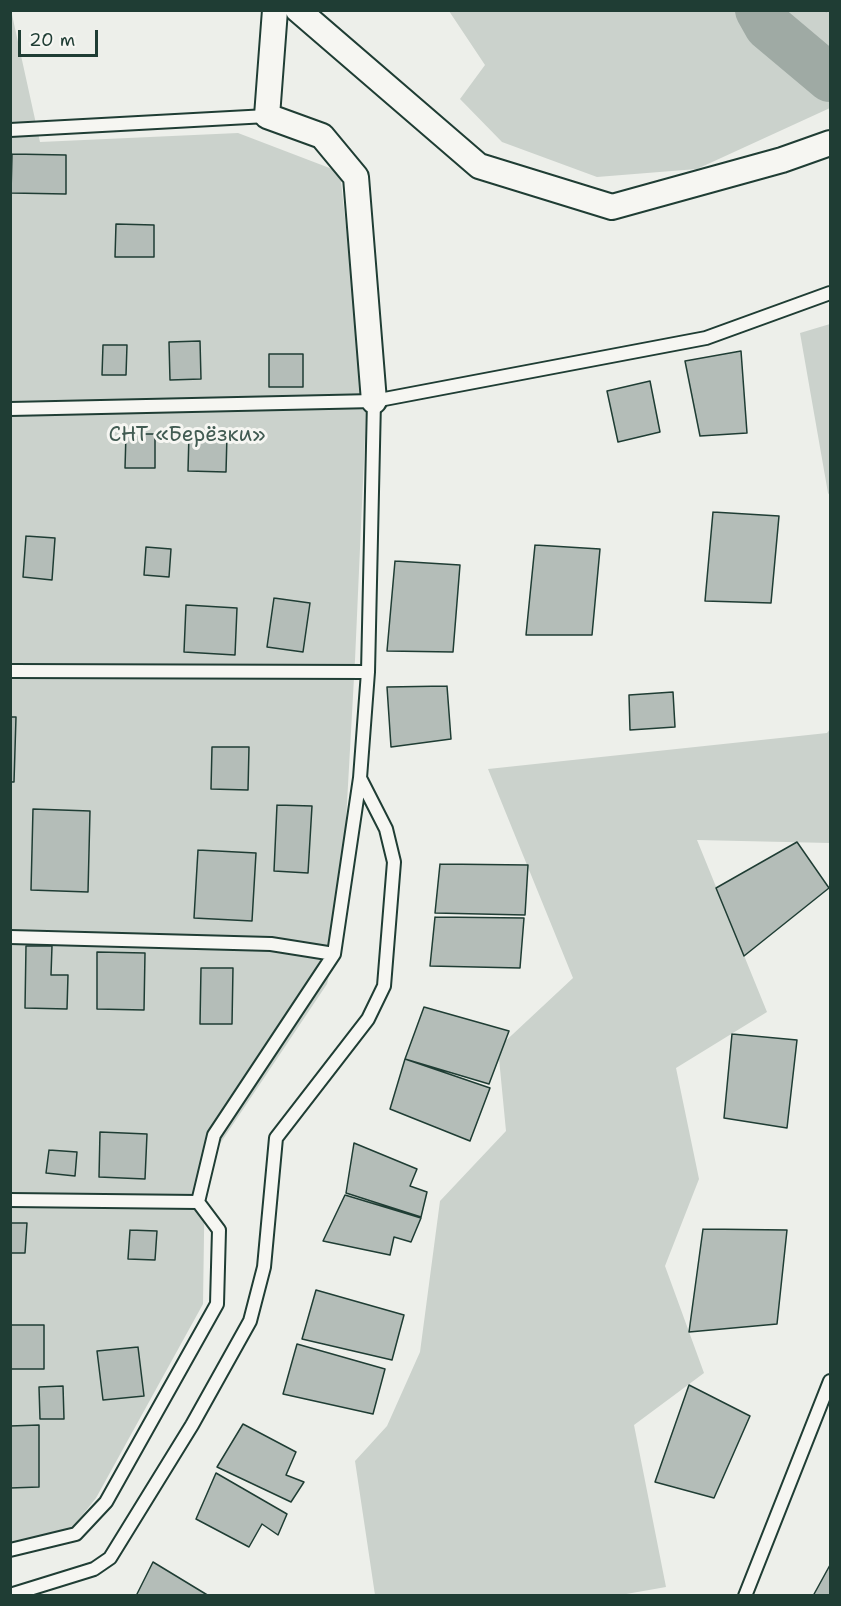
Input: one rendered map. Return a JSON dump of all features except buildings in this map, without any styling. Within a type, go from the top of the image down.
[{"type":"street","points":[[275,10],[267,116],[322,136],[356,177],[374,401]]},
{"type":"street","points":[[298,10],[479,166],[612,207],[782,160],[831,143]]},
{"type":"lane","points":[[10,130],[267,116]]},
{"type":"lane","points":[[10,409],[374,401],[706,338],[831,293]]},
{"type":"lane","points":[[198,1202],[214,1135],[334,954],[360,778],[368,672],[374,401]]},
{"type":"lane","points":[[10,671],[368,672]]},
{"type":"lane","points":[[10,1595],[94,1569],[110,1558],[192,1425],[250,1321],[264,1267],[276,1138],[368,1019],[384,986],[394,862],[386,829],[360,778]]},
{"type":"lane","points":[[10,937],[271,944],[334,954]]},
{"type":"lane","points":[[10,1200],[198,1202]]},
{"type":"lane","points":[[10,1550],[76,1534],[106,1502],[217,1304],[219,1230],[198,1202]]},
{"type":"lane","points":[[745,1596],[831,1381]]},
{"type":"path","points":[[826,10],[831,15]]},
{"type":"green space","name":"СНТ «Берёзки»","points":[[11,10],[40,142],[238,133],[340,172],[366,414],[340,928],[327,984],[205,1166],[203,1304],[96,1498],[69,1532],[11,1543]]},
{"type":"green space","points":[[449,11],[830,11],[830,108],[697,169],[597,177],[502,142],[460,99],[485,65]]},
{"type":"green space","points":[[830,324],[830,496],[800,333]]},
{"type":"green space","points":[[830,729],[830,843],[697,840],[767,1012],[676,1068],[699,1179],[665,1266],[704,1373],[634,1425],[666,1587],[615,1596],[375,1595],[355,1461],[387,1426],[420,1352],[440,1201],[506,1131],[498,1048],[573,978],[488,769],[827,733]]},
{"type":"waterway","points":[[759,10],[768,26],[830,78]]}]
